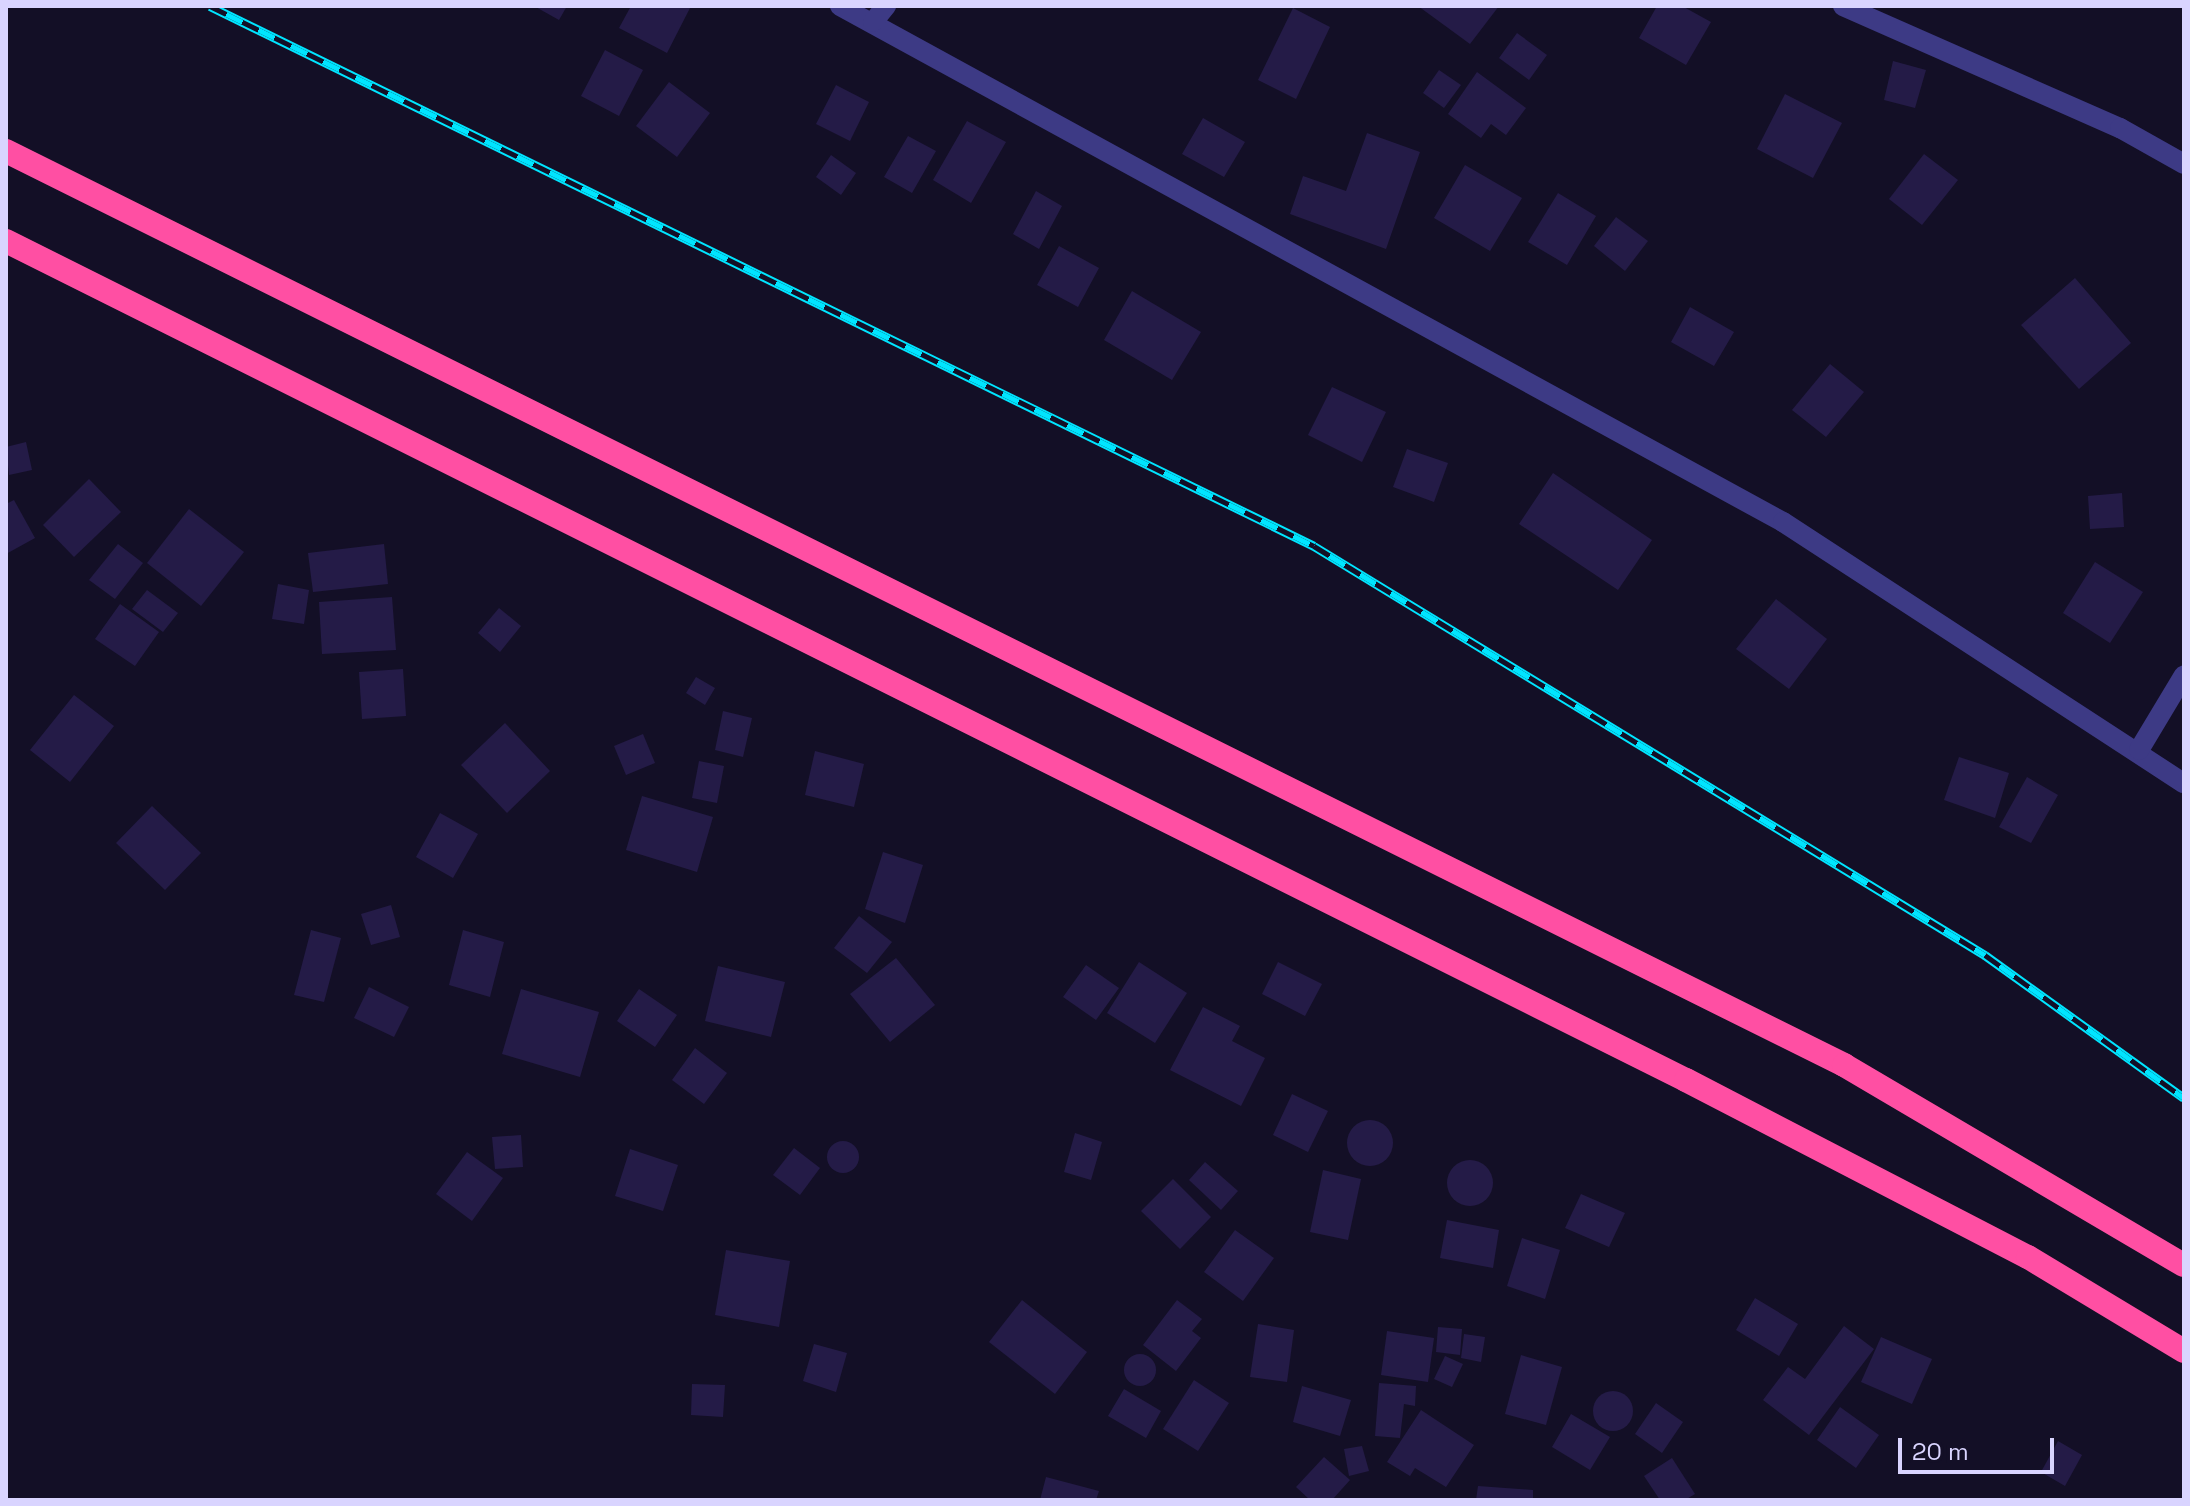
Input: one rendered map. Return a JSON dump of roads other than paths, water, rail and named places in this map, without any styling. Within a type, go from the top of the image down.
[{"type":"highway","points":[[6,151],[1844,1065],[2184,1265]]},
{"type":"highway","points":[[6,241],[1686,1080],[2028,1257],[2184,1351]]},
{"type":"street","points":[[840,6],[879,14],[1783,522],[2139,750],[2184,783]]},
{"type":"street","points":[[1843,6],[2120,128],[2184,164]]},
{"type":"street","points":[[2139,750],[2184,675]]},
{"type":"railway","points":[[210,6],[1314,546],[1985,955],[2184,1098]]}]
